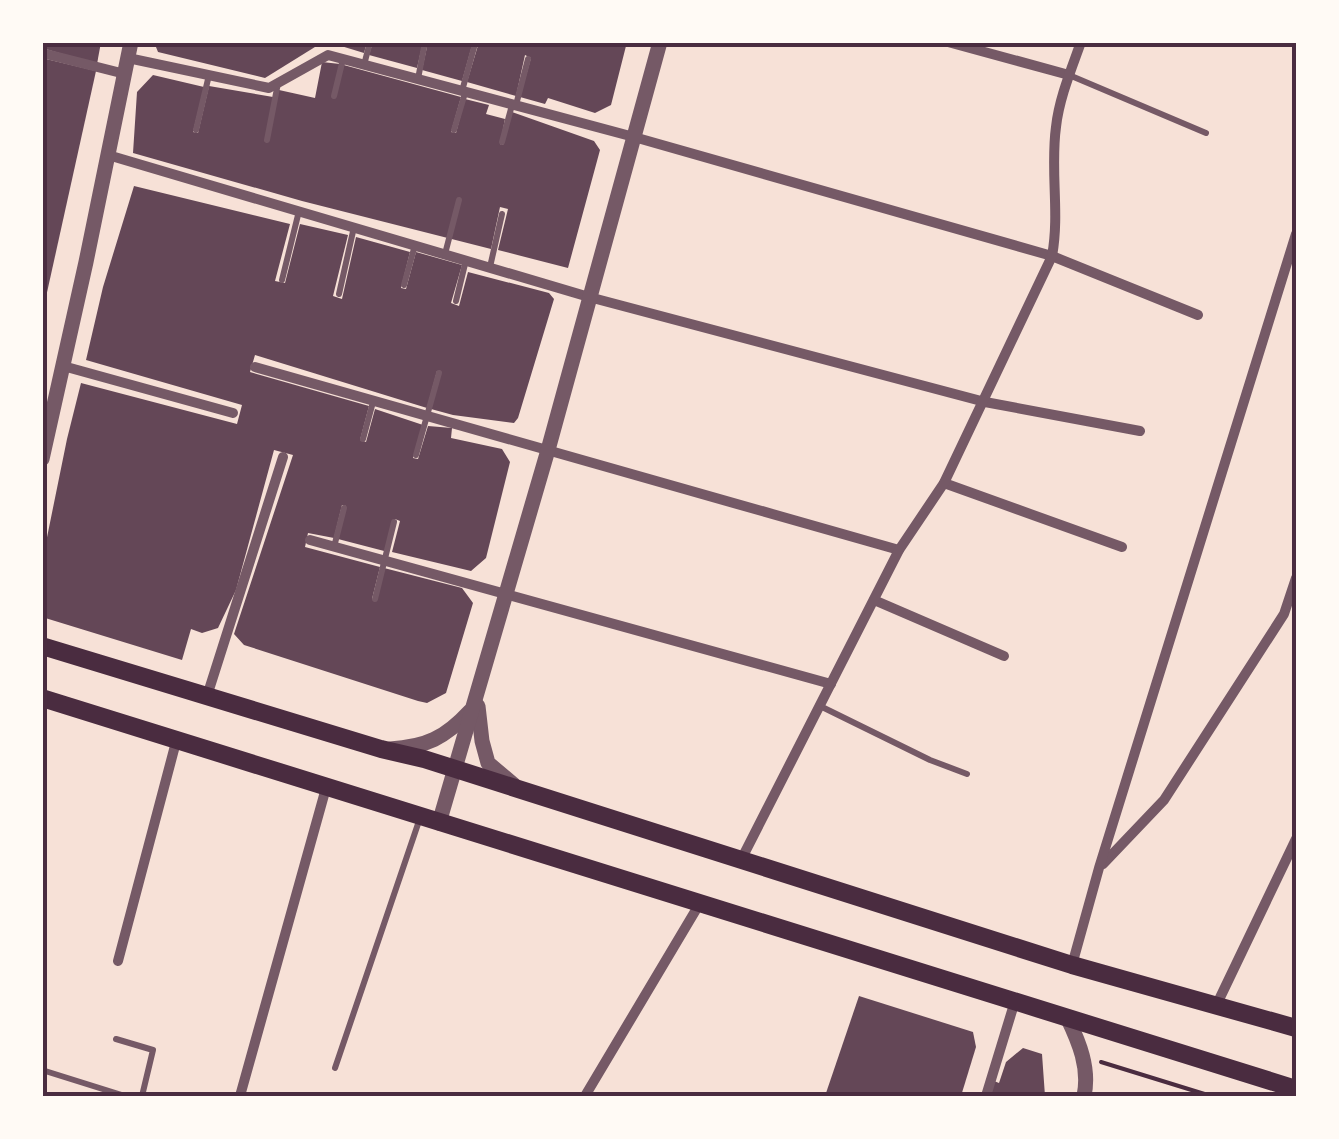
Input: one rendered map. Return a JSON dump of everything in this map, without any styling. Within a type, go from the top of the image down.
[{"type":"main road","points":[[42,646],[521,790],[1072,964],[1293,1024]]},
{"type":"main road","points":[[42,698],[1296,1089]]},
{"type":"street","points":[[439,823],[548,450],[660,42]]},
{"type":"street","points":[[948,42],[1070,75]]},
{"type":"street","points":[[742,860],[899,550],[944,483],[1052,256],[1057,228],[1056,126],[1080,42]]},
{"type":"street","points":[[42,53],[128,58],[269,88],[328,55],[1052,256],[1198,315]]},
{"type":"street","points":[[42,460],[128,58]]},
{"type":"street","points":[[108,156],[590,296],[984,402],[1140,430]]},
{"type":"street","points":[[1072,964],[1296,234]]},
{"type":"street","points":[[64,366],[233,413]]},
{"type":"street","points":[[255,367],[899,550]]},
{"type":"street","points":[[207,696],[284,457]]},
{"type":"street","points":[[944,483],[1122,548]]},
{"type":"street","points":[[310,540],[831,684]]},
{"type":"street","points":[[1099,868],[1164,800],[1284,614],[1296,578]]},
{"type":"street","points":[[874,600],[1004,656]]},
{"type":"street","points":[[381,749],[432,742],[453,729],[470,711],[479,691]]},
{"type":"street","points":[[479,691],[478,722],[488,763],[521,790]]},
{"type":"street","points":[[118,960],[176,742]]},
{"type":"street","points":[[240,1096],[326,788]]},
{"type":"street","points":[[1216,1006],[1296,839]]},
{"type":"street","points":[[585,1096],[700,904]]},
{"type":"street","points":[[986,1096],[1015,1001]]},
{"type":"street","points":[[1067,1017],[1081,1045],[1084,1096]]},
{"type":"lane","points":[[364,65],[370,42]]},
{"type":"lane","points":[[418,79],[425,42]]},
{"type":"lane","points":[[454,130],[476,44]]},
{"type":"lane","points":[[334,96],[343,59]]},
{"type":"lane","points":[[502,142],[528,60]]},
{"type":"lane","points":[[196,130],[209,75]]},
{"type":"lane","points":[[1070,75],[1206,133]]},
{"type":"lane","points":[[268,140],[278,83]]},
{"type":"lane","points":[[444,254],[459,200]]},
{"type":"lane","points":[[282,280],[299,212]]},
{"type":"lane","points":[[490,267],[502,214]]},
{"type":"lane","points":[[338,294],[354,227]]},
{"type":"lane","points":[[404,286],[414,245]]},
{"type":"lane","points":[[456,301],[466,260]]},
{"type":"lane","points":[[416,455],[439,373]]},
{"type":"lane","points":[[363,439],[374,400]]},
{"type":"lane","points":[[334,547],[344,508]]},
{"type":"lane","points":[[374,599],[394,522]]},
{"type":"lane","points":[[820,706],[967,774]]},
{"type":"lane","points":[[335,1068],[420,817]]},
{"type":"lane","points":[[116,1038],[153,1050],[142,1096]]},
{"type":"lane","points":[[42,1070],[125,1096]]},
{"type":"path","points":[[1102,1062],[1211,1096]]},
{"type":"path","points":[[1192,1096],[1198,1092]]},
{"type":"building","points":[[42,42],[101,42],[97,64],[42,48]]},
{"type":"building","points":[[154,42],[323,42],[265,78],[158,52]]},
{"type":"building","points":[[328,42],[367,42],[364,53]]},
{"type":"building","points":[[373,42],[423,42],[417,68],[369,55]]},
{"type":"building","points":[[428,42],[473,42],[462,81],[422,70]]},
{"type":"building","points":[[479,42],[627,42],[611,105],[595,113],[548,98],[545,104],[520,97],[531,58],[525,55],[516,96],[467,82]]},
{"type":"building","points":[[42,58],[96,71],[44,306],[42,306]]},
{"type":"building","points":[[322,62],[461,97],[451,132],[456,133],[465,99],[489,105],[486,114],[505,119],[500,144],[503,145],[512,112],[594,141],[600,150],[568,268],[498,250],[508,209],[500,207],[491,249],[133,153],[137,92],[153,75],[204,87],[193,132],[198,133],[209,86],[273,97],[279,90],[315,98]]},
{"type":"building","points":[[134,186],[290,224],[275,281],[285,283],[300,224],[348,235],[333,296],[342,299],[356,237],[410,252],[401,288],[406,289],[416,252],[462,265],[451,303],[459,306],[468,272],[549,293],[554,299],[514,423],[431,409],[441,372],[437,371],[427,408],[255,355],[250,372],[369,406],[360,440],[366,442],[375,409],[423,425],[413,458],[418,459],[428,426],[452,428],[451,438],[502,449],[510,462],[486,558],[471,571],[392,552],[400,521],[395,519],[388,552],[338,539],[346,506],[342,505],[334,538],[308,533],[305,547],[380,567],[373,600],[384,568],[462,588],[473,603],[446,693],[427,703],[418,701],[244,645],[234,634],[293,455],[274,450],[236,590],[218,628],[202,633],[191,629],[182,660],[42,617],[42,562],[81,383],[237,424],[242,405],[86,360],[103,287]]},
{"type":"building","points":[[859,996],[973,1032],[976,1047],[961,1096],[825,1096]]},
{"type":"building","points":[[1023,1048],[1042,1054],[1045,1096],[990,1096],[1006,1062]]}]
